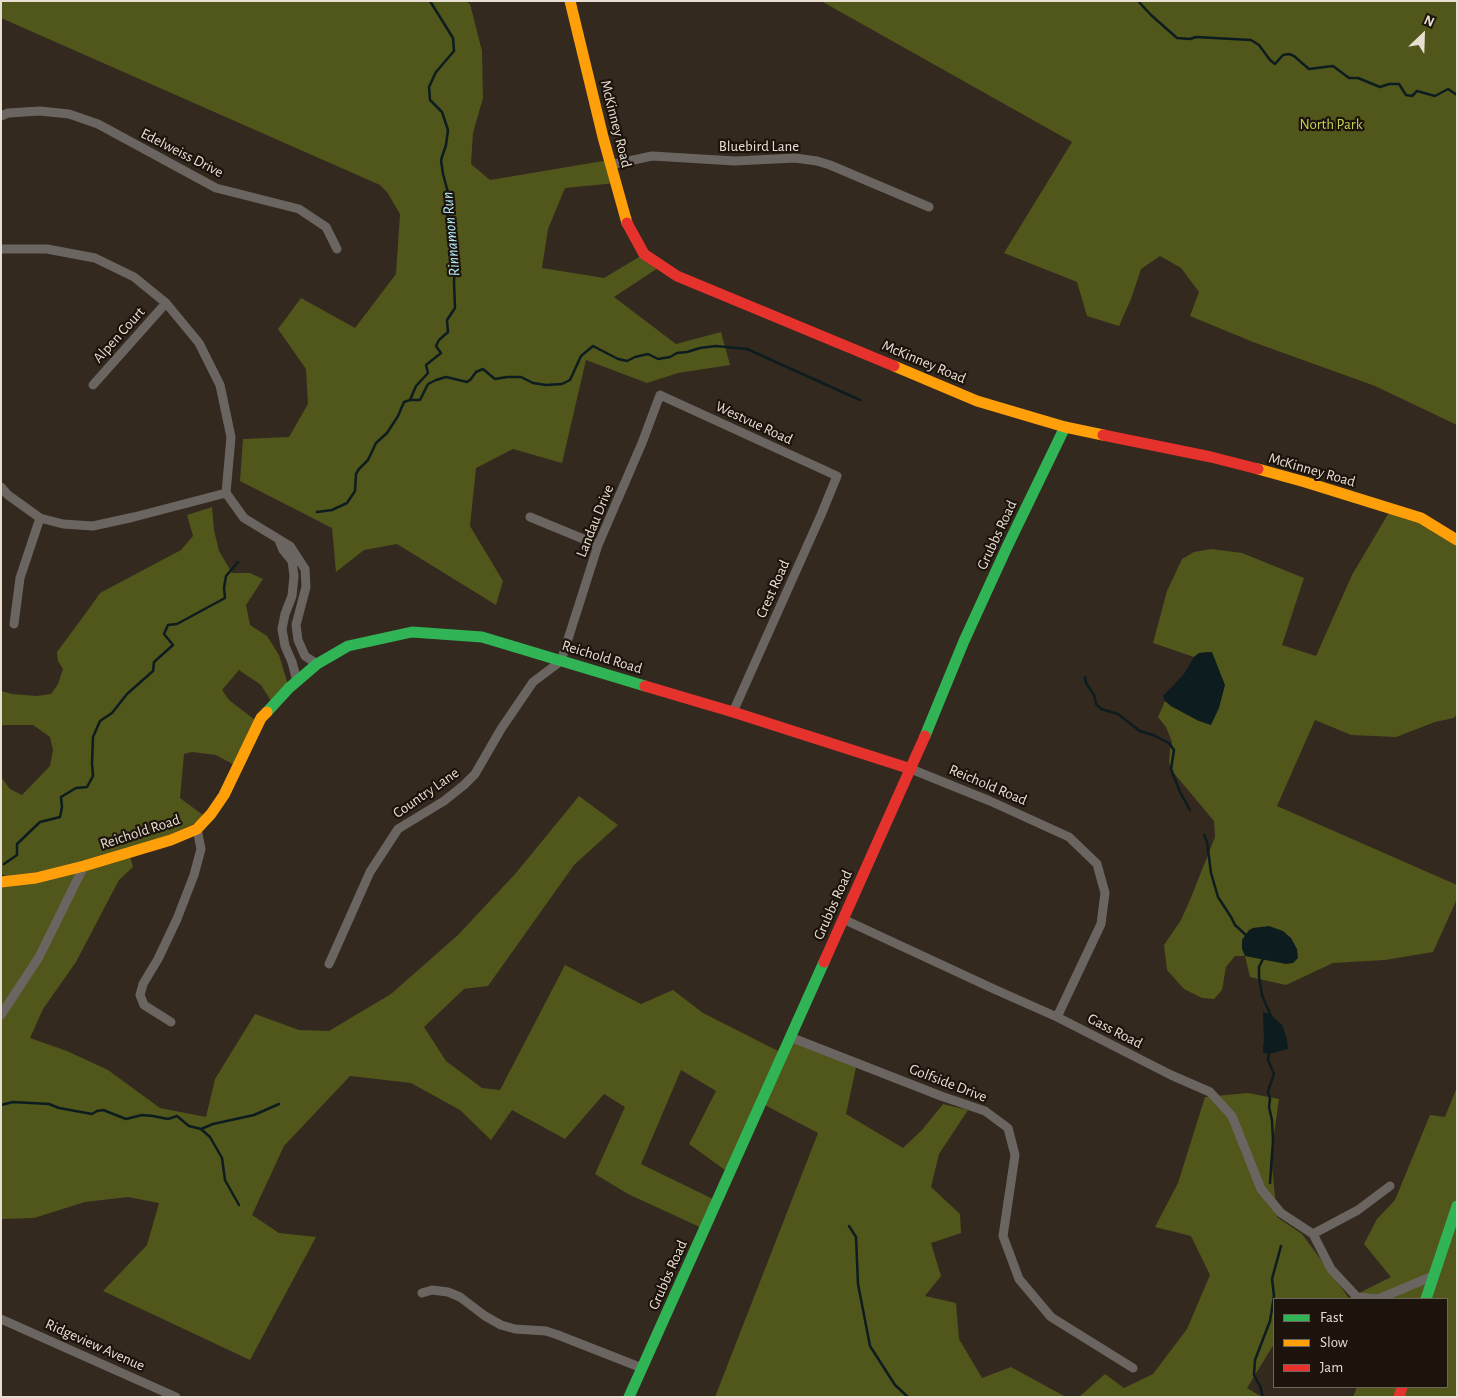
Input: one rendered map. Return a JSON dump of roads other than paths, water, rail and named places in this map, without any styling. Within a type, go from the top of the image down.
[{"type":"street","name":"McKinney Road","points":[[570,1],[610,165],[627,224],[644,254],[677,276],[977,401],[1065,427],[1211,457],[1305,482],[1421,518],[1457,540]]},
{"type":"street","name":"Edelweiss Drive","points":[[1,116],[8,113],[40,111],[69,114],[98,124],[216,188],[299,209],[326,227],[337,248]]},
{"type":"street","name":"Bluebird Lane","points":[[610,165],[652,156],[735,161],[795,158],[830,165],[929,207]]},
{"type":"street","points":[[1,249],[47,249],[95,258],[134,277],[166,303],[199,343],[220,385],[231,437],[226,493],[244,518],[290,546],[305,569],[306,587],[296,625],[297,634],[305,656],[317,664]]},
{"type":"street","name":"Alpen Court","points":[[93,385],[166,303]]},
{"type":"street","name":"Westvue Road","points":[[660,395],[837,476]]},
{"type":"street","name":"Landau Drive","points":[[561,660],[598,545],[642,443],[660,395]]},
{"type":"street","name":"Grubbs Road","points":[[629,1397],[911,769],[952,669],[1065,427]]},
{"type":"street","name":"Crest Road","points":[[732,712],[837,476]]},
{"type":"street","points":[[1,487],[8,495],[40,518],[63,524],[93,526],[226,493]]},
{"type":"street","points":[[530,517],[598,545]]},
{"type":"street","points":[[14,624],[20,578],[40,518]]},
{"type":"street","points":[[279,540],[283,550],[292,561],[294,576],[292,596],[282,629],[285,646],[297,681]]},
{"type":"street","name":"Reichold Road","points":[[1,882],[36,878],[84,866],[171,840],[197,829],[211,814],[224,795],[261,718],[284,692],[317,664],[348,646],[412,632],[482,638],[732,712],[911,769],[990,801],[1070,837],[1097,864],[1105,893],[1101,924],[1057,1018]]},
{"type":"street","name":"Country Lane","points":[[328,964],[370,872],[398,829],[444,801],[476,774],[501,729],[533,682],[561,660]]},
{"type":"street","points":[[172,1022],[144,1005],[140,995],[143,984],[177,919],[194,875],[200,849],[197,829]]},
{"type":"street","points":[[1,1015],[39,957],[84,866]]},
{"type":"street","name":"Gass Road","points":[[843,919],[1057,1018],[1171,1075],[1210,1092],[1232,1116],[1261,1190],[1281,1213],[1313,1234],[1331,1269],[1357,1297],[1368,1298]]},
{"type":"street","name":"Golfside Drive","points":[[790,1037],[984,1111],[1008,1128],[1015,1155],[1003,1236],[1019,1279],[1051,1317],[1133,1368]]},
{"type":"street","points":[[1313,1234],[1358,1210],[1390,1186]]},
{"type":"street","points":[[1426,1298],[1457,1206]]},
{"type":"street","name":"Gass Road","points":[[1380,1298],[1433,1276]]},
{"type":"street","points":[[422,1293],[437,1290],[448,1292],[460,1297],[500,1325],[515,1329],[552,1333],[642,1368]]},
{"type":"street","name":"Ridgeview Avenue","points":[[1,1319],[176,1397]]},
{"type":"waterway","name":"Rinnamon Run","points":[[317,512],[332,510],[347,503],[355,491],[356,474],[359,469],[368,460],[376,443],[387,433],[404,402],[410,400],[416,386],[428,373],[426,365],[441,353],[436,346],[439,340],[448,332],[447,320],[455,308],[456,255],[451,239],[452,226],[446,212],[450,200],[441,160],[448,130],[442,112],[430,100],[429,87],[436,72],[454,51],[453,38],[430,1]]},
{"type":"waterway","points":[[1138,1],[1177,38],[1190,39],[1196,37],[1251,40],[1259,45],[1275,64],[1283,55],[1289,54],[1309,69],[1333,66],[1349,78],[1358,78],[1380,87],[1389,84],[1399,84],[1406,95],[1412,96],[1417,91],[1435,96],[1448,89],[1457,95]]},
{"type":"waterway","points":[[410,400],[420,400],[428,384],[436,380],[446,377],[467,382],[476,372],[483,369],[495,379],[521,377],[533,383],[546,385],[562,384],[570,380],[581,356],[593,346],[618,359],[627,361],[648,354],[658,359],[670,357],[677,353],[716,346],[747,349],[860,400]]},
{"type":"waterway","points":[[4,864],[17,855],[17,844],[40,822],[60,817],[61,797],[76,788],[87,787],[93,776],[93,737],[100,721],[112,713],[127,694],[153,671],[154,662],[173,645],[164,634],[168,625],[177,624],[225,598],[226,576],[238,562]]},
{"type":"waterway","points":[[1085,677],[1086,683],[1094,695],[1096,704],[1101,709],[1118,714],[1140,731],[1169,743],[1174,750],[1171,769],[1180,792],[1190,810]]},
{"type":"waterway","points":[[1204,835],[1207,842],[1211,873],[1218,897],[1235,925],[1247,936]]},
{"type":"waterway","points":[[1261,957],[1263,959],[1259,967],[1259,977],[1262,995],[1271,1016]]},
{"type":"waterway","points":[[1269,1050],[1268,1060],[1274,1074],[1268,1091],[1273,1141],[1270,1183]]},
{"type":"waterway","points":[[1,1105],[13,1102],[49,1104],[59,1108],[92,1114],[103,1110],[126,1119],[142,1115],[168,1119],[177,1116],[189,1126],[201,1129],[210,1137],[222,1158],[225,1180],[239,1205]]},
{"type":"waterway","points":[[201,1129],[213,1124],[254,1115],[279,1104]]},
{"type":"waterway","points":[[849,1226],[856,1237],[858,1284],[870,1346],[895,1385],[908,1397]]},
{"type":"waterway","points":[[1274,1298],[1272,1279],[1281,1246]]},
{"type":"waterway","points":[[1263,1397],[1254,1375],[1255,1360],[1270,1321],[1273,1302]]},
{"type":"park label","name":"North Park","points":[[1331,124]]}]
